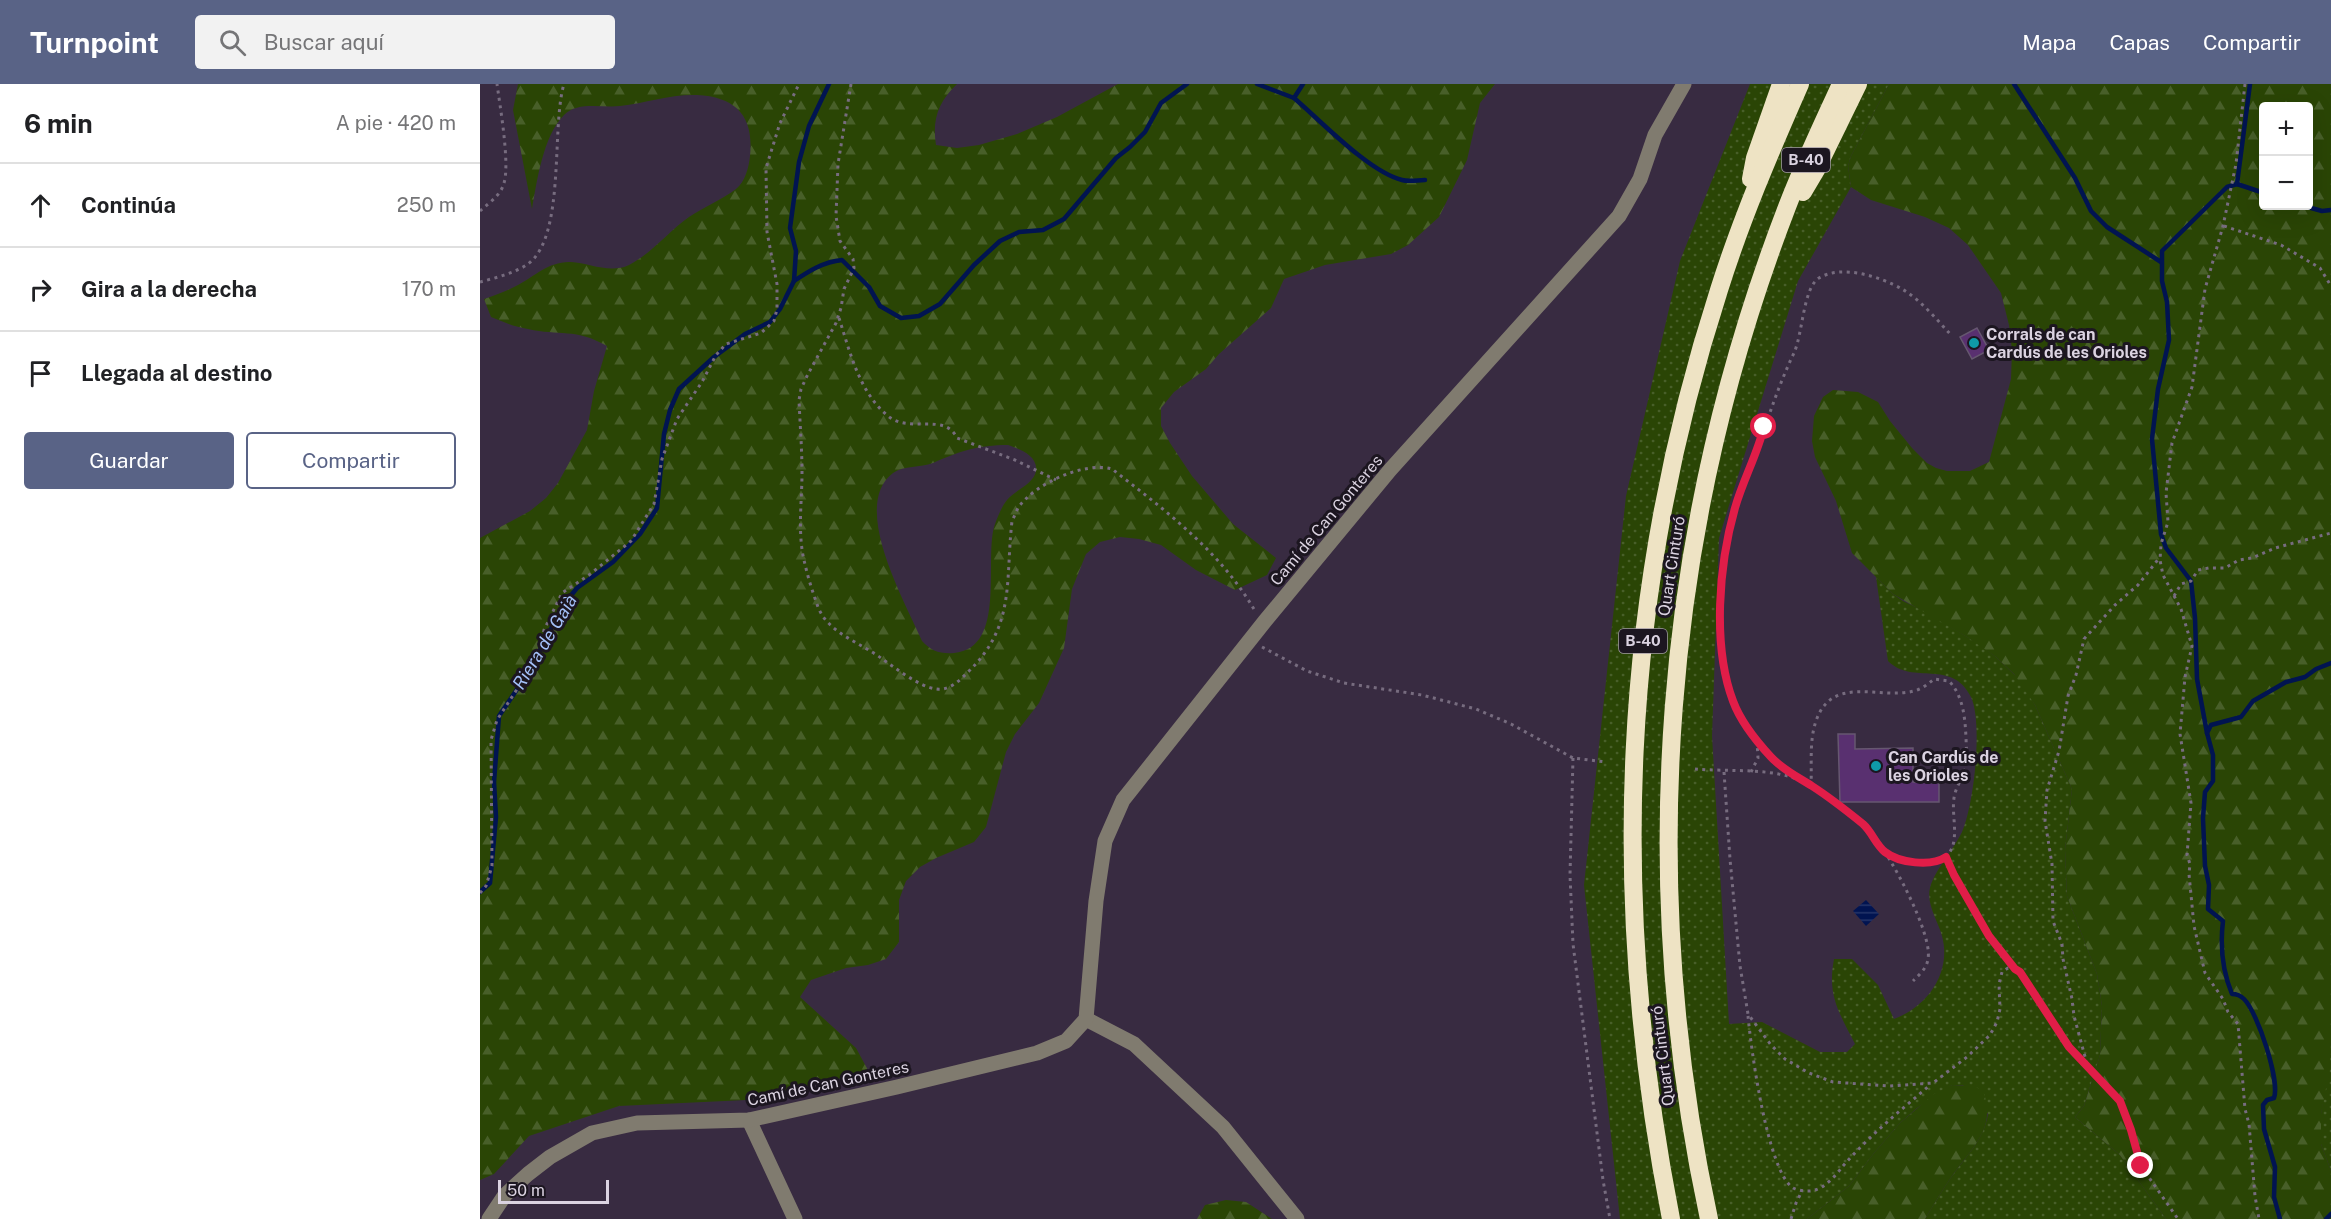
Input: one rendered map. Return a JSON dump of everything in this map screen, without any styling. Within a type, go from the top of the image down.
[{"type":"highway","points":[[1742,225],[1755,158],[1781,84]]},
{"type":"highway","name":"Quart Cinturó","points":[[1671,1219],[1649,1095],[1636,962],[1631,838],[1639,685],[1649,588],[1677,438],[1719,290],[1742,225],[1800,84]]},
{"type":"highway","name":"Quart Cinturó","points":[[1709,1219],[1686,1101],[1671,960],[1668,786],[1685,596],[1701,502],[1725,398],[1755,295],[1807,158],[1841,84]]},
{"type":"highway","points":[[1776,237],[1816,170],[1858,84]]},
{"type":"street","name":"Camí de Can Gonteres","points":[[489,1219],[505,1195],[528,1174],[550,1157],[592,1134],[637,1123],[749,1120],[897,1088],[1037,1053],[1066,1041],[1086,1019],[1096,901],[1105,841],[1123,800],[1265,621],[1390,470],[1619,216],[1640,179],[1655,135],[1684,84]]},
{"type":"street","points":[[1086,1019],[1134,1044],[1223,1127],[1297,1219]]},
{"type":"street","points":[[749,1120],[795,1219]]},
{"type":"path","points":[[480,211],[495,198],[504,183],[505,159],[497,84]]},
{"type":"path","points":[[480,282],[528,264],[547,236],[564,84]]},
{"type":"path","points":[[480,893],[486,886],[492,866],[491,740],[497,720],[536,660],[544,630],[562,593],[589,575],[631,541],[654,504],[662,459],[677,419],[702,382],[716,355],[726,344],[760,333],[774,321],[777,309],[777,284],[767,232],[766,168],[780,123],[799,84]]},
{"type":"path","points":[[851,84],[838,164],[836,216],[840,241],[853,260],[854,268],[844,289],[838,316],[801,389],[800,400],[804,563],[819,610],[829,623],[910,677],[935,689],[946,689],[980,660],[1001,627],[1005,609],[1012,521],[1018,508],[1032,493],[1056,480],[1089,467],[1101,466],[1112,469],[1166,510],[1222,563],[1259,616],[1265,621]]},
{"type":"path","points":[[2246,84],[2238,154],[2223,226],[2205,289],[2192,387],[2172,443],[2166,493],[2168,522],[2160,557],[2161,570],[2181,609],[2192,646],[2184,677],[2180,734],[2191,803],[2187,855],[2190,864],[2194,926],[2205,973],[2223,999],[2228,1012],[2238,1024],[2254,1196],[2259,1219]]},
{"type":"path","points":[[2223,226],[2281,245],[2320,268],[2331,286]]},
{"type":"path","points":[[1913,981],[1927,965],[1928,945],[1914,905],[1884,851],[1865,826],[1771,757],[1757,740],[1733,702],[1727,681],[1720,630],[1724,566],[1736,506],[1785,368],[1798,340],[1811,285],[1820,277],[1834,272],[1876,278],[1902,290],[1952,336]]},
{"type":"path","points":[[838,316],[857,372],[869,397],[890,417],[916,425],[942,424],[954,430],[957,438],[1015,460],[1056,480]]},
{"type":"path","points":[[2174,596],[2181,584],[2191,581],[2198,570],[2209,567],[2225,568],[2239,560],[2252,558],[2275,548],[2331,533]]},
{"type":"path","points":[[2087,1065],[2074,1016],[2062,944],[2053,921],[2052,864],[2045,821],[2047,790],[2061,740],[2068,696],[2076,675],[2084,639],[2115,605],[2138,585],[2160,557]]},
{"type":"path","points":[[1250,640],[1307,671],[1344,683],[1422,696],[1476,709],[1511,724],[1573,759],[1606,762]]},
{"type":"path","points":[[1811,786],[1815,723],[1827,703],[1836,696],[1848,692],[1905,692],[1921,688],[1934,679],[1949,681],[1956,688],[1964,712],[1967,766],[1955,791],[1954,842],[1946,857],[1934,862],[1895,858],[1884,851]]},
{"type":"path","points":[[1751,772],[1758,758],[1757,740]]},
{"type":"path","points":[[1573,759],[1570,875],[1573,944],[1610,1219]]},
{"type":"path","points":[[1695,769],[1751,772],[1802,781]]},
{"type":"path","points":[[1724,771],[1740,966],[1748,1014],[1752,1062],[1768,1133],[1784,1177],[1793,1188],[1802,1191],[1817,1190],[1831,1180],[1858,1149],[1990,1035],[1997,1022],[2000,1009],[1999,978],[2007,968],[2015,969]]},
{"type":"path","points":[[1946,857],[1989,936],[2015,969],[2020,972],[2069,1047],[2120,1101],[2141,1166],[2178,1219]]},
{"type":"path","points":[[1748,1014],[1771,1045],[1785,1059],[1833,1082],[1889,1086],[1933,1083]]},
{"type":"path","points":[[1791,1219],[1802,1191]]},
{"type":"green space","points":[[518,84],[957,84],[945,98],[938,112],[935,136],[936,145],[957,148],[979,145],[1017,134],[1057,117],[1118,84],[1495,84],[1480,103],[1467,160],[1439,217],[1408,245],[1391,254],[1325,265],[1284,279],[1271,308],[1219,354],[1206,369],[1174,392],[1161,408],[1161,426],[1192,476],[1233,524],[1276,558],[1267,575],[1235,590],[1196,570],[1161,545],[1139,539],[1120,537],[1100,542],[1086,554],[1072,589],[1064,648],[1039,703],[1015,734],[1006,752],[986,827],[974,842],[920,867],[906,881],[899,900],[899,942],[886,959],[868,965],[846,968],[811,980],[800,997],[856,1048],[869,1072],[746,1100],[619,1106],[529,1136],[494,1174],[480,1180],[480,538],[530,511],[546,498],[558,483],[587,430],[594,391],[607,346],[586,337],[518,327],[491,317],[484,299],[514,287],[543,270],[563,262],[614,268],[629,265],[689,217],[739,186],[748,169],[751,142],[746,120],[740,112],[723,100],[711,97],[687,95],[620,106],[576,108],[564,115],[551,135],[542,159],[532,209],[513,110]],"holes":[[[1008,445],[1031,457],[1036,465],[1036,471],[1032,480],[1010,496],[995,524],[992,539],[988,619],[982,635],[971,647],[954,653],[936,651],[922,641],[885,556],[879,531],[877,508],[881,488],[893,473],[902,469],[928,465],[978,448]]]},
{"type":"green space","points":[[1750,84],[1889,84],[1851,156],[1848,166],[1851,187],[1798,281],[1719,538],[1712,736],[1729,1024],[1762,1022],[1820,1052],[1847,1052],[1855,1044],[1839,1013],[1833,994],[1834,959],[1852,959],[1878,985],[1894,1019],[1917,1006],[1934,987],[1940,975],[1944,950],[1929,894],[1932,881],[1962,832],[1966,820],[1976,764],[1975,709],[1963,685],[1954,678],[1909,672],[1888,661],[1876,577],[1903,601],[1926,612],[1996,657],[2022,682],[2035,705],[2072,789],[2065,850],[2067,896],[2097,974],[2102,1006],[2100,1055],[2084,1106],[2075,1117],[2120,1155],[2166,1219],[1925,1219],[1978,1140],[1988,1114],[1963,1085],[1952,1085],[1917,1108],[1900,1123],[1849,1186],[1807,1219],[1620,1219],[1584,885],[1626,496],[1680,261]]},
{"type":"green space","points":[[1889,84],[2331,84],[2331,1041],[2330,1068],[2321,1114],[2321,1144],[2331,1171],[2331,1219],[2166,1219],[2120,1155],[2075,1117],[2084,1106],[2100,1055],[2102,1006],[2097,974],[2067,896],[2065,850],[2072,789],[2035,705],[2014,674],[1996,657],[1967,637],[1893,594],[1852,553],[1836,501],[1815,457],[1812,441],[1814,416],[1823,397],[1833,390],[1858,392],[1878,402],[1912,448],[1927,463],[1936,468],[1947,471],[1970,471],[1989,462],[2011,379],[2012,350],[2009,325],[2001,293],[1968,245],[1949,228],[1925,217],[1871,200],[1851,187],[1848,166]]},
{"type":"green space","points":[[2331,1041],[2331,1171],[2321,1144],[2321,1114]]},
{"type":"green space","points":[[1952,1085],[1974,1086],[1983,1091],[1987,1104],[1987,1117],[1980,1138],[1925,1219],[1807,1219],[1849,1186],[1900,1123],[1934,1094]]},
{"type":"green space","points":[[1226,1200],[1246,1202],[1272,1219],[1197,1219],[1205,1205]]},
{"type":"shaded area","points":[[1866,900],[1879,914],[1866,926],[1853,911]]},
{"type":"building","name":"Corrals de can Cardús de les Orioles","points":[[1977,328],[1989,350],[1972,359],[1960,337]]},
{"type":"building","name":"Can Cardús de les Orioles","points":[[1838,734],[1855,734],[1855,749],[1913,748],[1913,782],[1939,783],[1939,802],[1840,802]]},
{"type":"waterway","name":"Riera de Gaià","points":[[480,892],[490,883],[496,817],[494,782],[499,716],[528,673],[564,604],[577,588],[613,562],[640,534],[657,508],[664,434],[670,410],[679,389],[714,357],[745,334],[770,322],[780,309],[794,281],[796,251],[790,228],[799,162],[809,126],[829,84]]},
{"type":"waterway","points":[[794,281],[822,265],[842,260],[869,287],[880,306],[901,318],[919,316],[940,304],[974,265],[1000,241],[1019,232],[1043,230],[1064,219],[1116,158],[1145,132],[1161,103],[1187,84]]},
{"type":"waterway","points":[[1257,84],[1294,98],[1303,84]]},
{"type":"waterway","points":[[2014,84],[2075,178],[2091,211],[2107,227],[2161,262]]},
{"type":"waterway","points":[[2237,184],[2250,84]]},
{"type":"waterway","points":[[1294,98],[1360,157],[1375,167],[1402,180],[1425,180]]},
{"type":"waterway","points":[[2237,184],[2227,187],[2162,251],[2162,281],[2167,302],[2169,340],[2158,389],[2152,439],[2161,534],[2166,548],[2191,581],[2197,679],[2213,755],[2213,781],[2205,792],[2203,818],[2205,866],[2209,885],[2208,909],[2223,921],[2223,958],[2232,994],[2244,999],[2250,1007],[2271,1063],[2275,1089],[2274,1098],[2267,1100],[2263,1105],[2264,1129],[2275,1167],[2274,1197],[2280,1219]]},
{"type":"waterway","points":[[2237,184],[2259,191]]},
{"type":"waterway","points":[[2313,208],[2331,210]]},
{"type":"waterway","points":[[2207,733],[2211,725],[2241,717],[2253,701],[2286,682],[2305,677],[2316,669],[2331,663]]},
{"type":"waterway","points":[[2326,1219],[2331,1214]]},
{"type":"place","name":"Corrals de can Cardús de les Orioles","points":[[1974,343]]},
{"type":"place","name":"Can Cardús de les Orioles","points":[[1876,766]]},
{"type":"route","points":[[1764,427],[1736,506],[1724,566],[1720,630],[1727,681],[1733,702],[1757,740],[1771,757],[1784,769],[1865,826],[1884,851],[1895,858],[1924,862],[1934,862],[1946,857],[1989,936],[2015,969],[2020,972],[2069,1047],[2120,1101],[2141,1166]]}]
